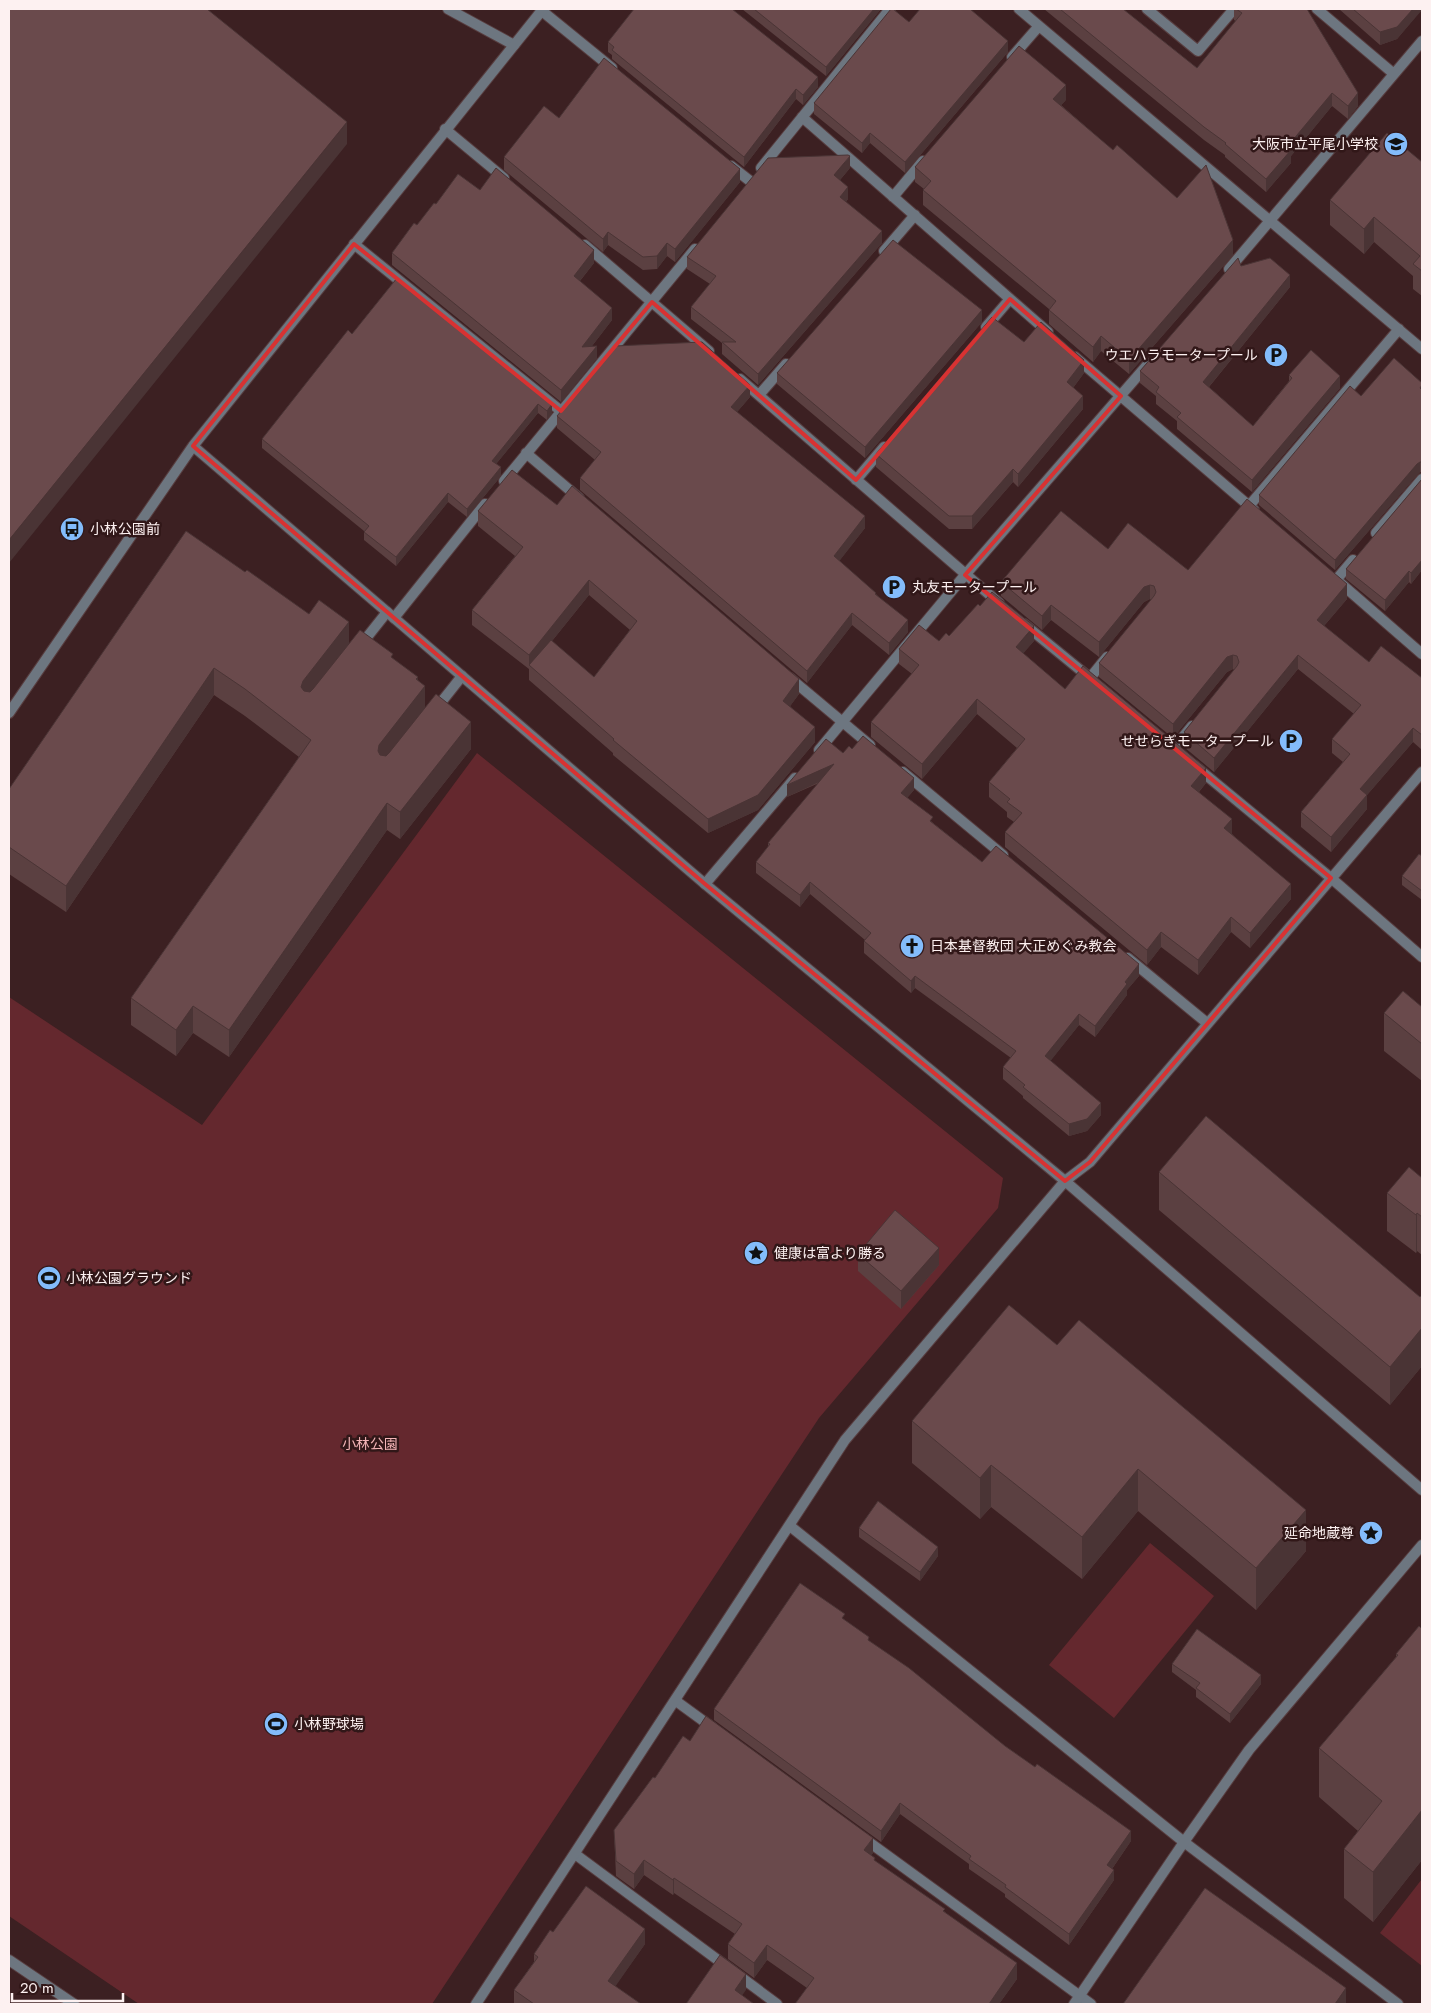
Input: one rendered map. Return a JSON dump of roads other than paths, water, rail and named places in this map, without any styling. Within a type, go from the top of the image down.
[{"type":"street","points":[[448,9],[514,45]]},
{"type":"street","points":[[726,162],[747,185],[802,117],[823,82],[890,9]]},
{"type":"street","points":[[1019,9],[1422,349]]},
{"type":"street","points":[[1147,9],[1198,51],[1234,9]]},
{"type":"street","points":[[1317,9],[1394,74]]},
{"type":"street","points":[[9,713],[193,446],[542,10],[619,74]]},
{"type":"street","points":[[1007,63],[1039,26]]},
{"type":"street","points":[[1221,280],[1422,41]]},
{"type":"street","points":[[802,117],[1054,338]]},
{"type":"street","points":[[446,129],[514,187]]},
{"type":"street","points":[[893,197],[931,152]]},
{"type":"street","points":[[876,260],[915,216]]},
{"type":"street","points":[[575,238],[716,358]]},
{"type":"street","points":[[350,658],[390,615],[493,495],[701,241]]},
{"type":"street","points":[[354,244],[561,411]]},
{"type":"street","points":[[978,337],[1010,299]]},
{"type":"street","points":[[1249,506],[1399,330]]},
{"type":"street","points":[[1069,351],[1263,518]]},
{"type":"street","points":[[705,884],[965,575],[1158,352]]},
{"type":"street","points":[[759,395],[792,358]]},
{"type":"street","points":[[730,370],[965,575],[1094,681],[1114,649]]},
{"type":"street","points":[[856,480],[888,443]]},
{"type":"street","points":[[193,446],[705,884],[1065,1181],[1422,1490]]},
{"type":"street","points":[[526,453],[586,505]]},
{"type":"street","points":[[1422,479],[1364,547],[1333,577],[1422,654]]},
{"type":"street","points":[[782,671],[880,754]]},
{"type":"street","points":[[426,722],[462,676]]},
{"type":"street","points":[[1197,719],[1177,751],[1331,878],[1422,957]]},
{"type":"street","points":[[896,766],[1009,860]]},
{"type":"street","points":[[476,2004],[845,1440],[1065,1181],[1090,1162],[1422,772]]},
{"type":"street","points":[[1123,954],[1207,1023]]},
{"type":"street","points":[[790,1526],[1184,1842],[1398,2004]]},
{"type":"street","points":[[1077,2000],[1249,1750],[1422,1545]]},
{"type":"street","points":[[676,1701],[723,1736]]},
{"type":"street","points":[[850,1828],[1077,2000],[1091,2004]]},
{"type":"street","points":[[575,1854],[777,2004]]},
{"type":"street","points":[[9,1960],[74,2004]]},
{"type":"place","name":"大阪市立平尾小学校","points":[[1396,144]]},
{"type":"place","name":"ウエハラモータープール","points":[[1276,355]]},
{"type":"place","name":"小林公園前","points":[[72,529]]},
{"type":"place","name":"丸友モータープール","points":[[894,587]]},
{"type":"place","name":"せせらぎモータープール","points":[[1291,741]]},
{"type":"place","name":"日本基督教団 大正めぐみ教会","points":[[912,946]]},
{"type":"place","name":"健康は富より勝る","points":[[756,1253]]},
{"type":"place","name":"小林公園グラウンド","points":[[49,1278]]},
{"type":"place","name":"延命地蔵尊","points":[[1371,1533]]},
{"type":"place","name":"小林野球場","points":[[276,1724]]},
{"type":"park label","name":"小林公園","points":[[370,1444]]}]
